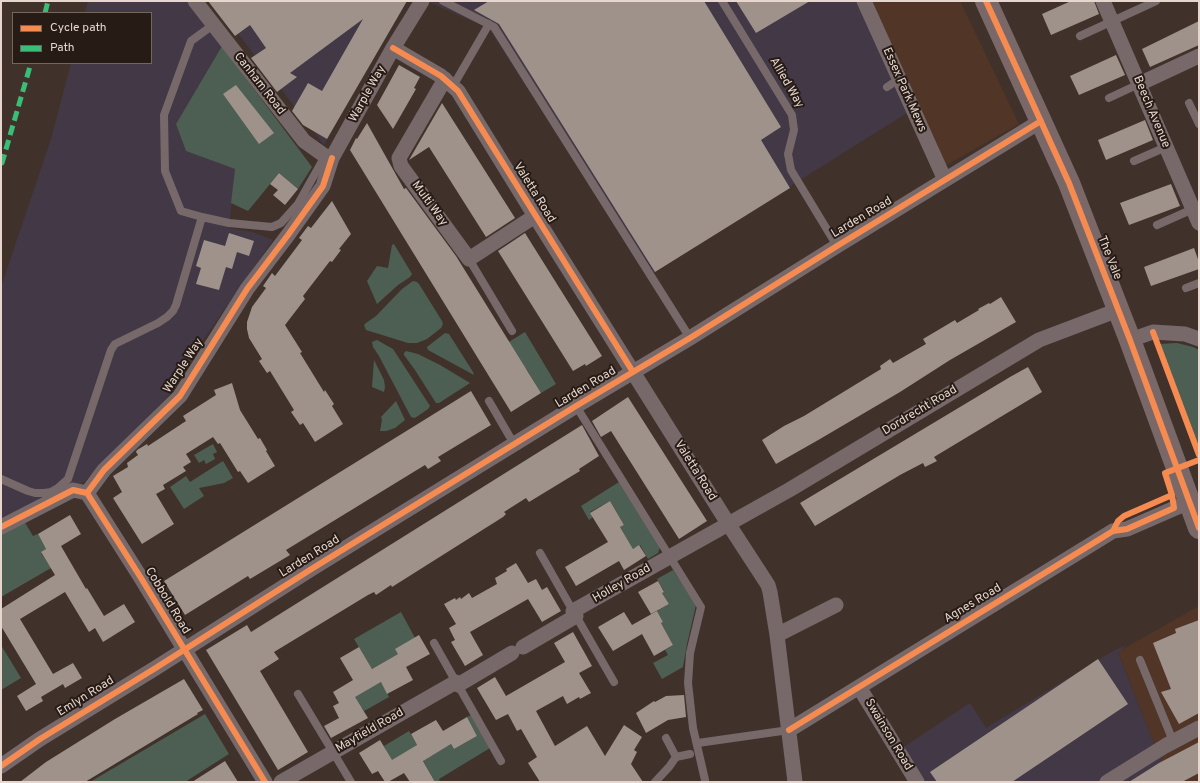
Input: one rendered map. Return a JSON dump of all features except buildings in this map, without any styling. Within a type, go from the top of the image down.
[{"type":"main road","name":"The Vale","points":[[986,1],[1069,183],[1130,340],[1199,527]]},
{"type":"street","name":"Canham Road","points":[[194,1],[304,141],[329,157]]},
{"type":"street","name":"Warple Way","points":[[87,493],[104,470],[180,396],[247,289],[323,186],[329,157],[422,1]]},
{"type":"street","name":"Essex Park Mews","points":[[864,1],[893,83],[945,180]]},
{"type":"street","name":"Beech Avenue","points":[[1103,1],[1166,147],[1196,208],[1199,223]]},
{"type":"street","name":"Valetta Road","points":[[393,48],[449,82],[458,91],[535,216],[768,585],[777,635],[795,782]]},
{"type":"street","points":[[1139,84],[1199,56]]},
{"type":"street","name":"Multi Way","points":[[449,82],[399,158],[401,166],[469,259]]},
{"type":"street","name":"Larden Road","points":[[184,649],[514,444],[690,338],[1041,121]]},
{"type":"street","points":[[469,259],[535,216]]},
{"type":"street","name":"Dordrecht Road","points":[[729,525],[1039,340],[1118,310]]},
{"type":"street","points":[[1130,340],[1153,332],[1185,334],[1199,339]]},
{"type":"street","points":[[1,527],[73,490],[87,493]]},
{"type":"street","name":"Cobbold Road","points":[[87,493],[265,782]]},
{"type":"street","name":"Agnes Road","points":[[789,730],[1113,531],[1127,529],[1189,502]]},
{"type":"street","name":"Holley Road","points":[[517,650],[670,557],[729,525]]},
{"type":"street","points":[[777,635],[836,605]]},
{"type":"street","name":"Emlyn Road","points":[[1,766],[30,745],[184,649]]},
{"type":"street","name":"Mayfield Road","points":[[281,782],[517,650]]},
{"type":"street","name":"Swainson Road","points":[[859,687],[917,782]]},
{"type":"street","points":[[1107,782],[1173,741],[1199,728]]},
{"type":"lane","points":[[443,1],[494,27],[690,338]]},
{"type":"lane","name":"Allied Way","points":[[722,1],[792,115],[794,130],[788,154],[791,170],[837,246]]},
{"type":"lane","points":[[1080,36],[1156,1]]},
{"type":"lane","points":[[449,82],[489,24]]},
{"type":"lane","points":[[213,25],[191,41],[164,115],[165,171],[181,211],[202,217],[272,227],[281,223],[298,204],[329,157]]},
{"type":"lane","points":[[1109,98],[1139,84]]},
{"type":"lane","points":[[1189,103],[1199,124]]},
{"type":"lane","points":[[1134,161],[1166,147]]},
{"type":"lane","points":[[1157,225],[1196,208]]},
{"type":"lane","points":[[1,479],[35,493],[51,492],[68,480],[111,350],[115,344],[158,323],[173,311],[202,217]]},
{"type":"lane","points":[[469,259],[512,331]]},
{"type":"lane","points":[[1186,288],[1199,283]]},
{"type":"lane","points":[[489,402],[514,444]]},
{"type":"lane","points":[[576,406],[701,607],[690,653],[688,683],[693,728],[698,743],[705,780]]},
{"type":"lane","points":[[540,553],[614,682]]},
{"type":"lane","points":[[434,643],[501,761]]},
{"type":"lane","points":[[1140,660],[1173,741]]},
{"type":"lane","points":[[298,694],[351,782]]},
{"type":"lane","points":[[698,743],[789,730]]},
{"type":"lane","points":[[666,738],[676,757]]},
{"type":"lane","points":[[655,782],[670,767],[676,757],[690,754]]},
{"type":"shaded area","points":[[88,1],[187,1],[222,46],[176,124],[186,151],[235,169],[229,228],[252,232],[273,240],[194,353],[169,395],[84,482],[1,525],[1,287],[51,139],[71,64],[152,64],[152,12],[85,12]]},
{"type":"shaded area","points":[[213,1],[397,1],[324,145]]},
{"type":"shaded area","points":[[426,1],[861,1],[907,113],[647,276],[489,28]]},
{"type":"shaded area","points":[[867,1],[960,1],[1019,124],[941,168]]},
{"type":"shaded area","points":[[1199,606],[1199,782],[1175,782],[1161,761],[1118,652]]},
{"type":"shaded area","points":[[1127,645],[1118,653],[1161,761],[1175,782],[917,782],[898,751],[970,703],[986,728],[1115,650]]},
{"type":"green space","points":[[222,46],[312,167],[298,189],[279,173],[248,211],[231,203],[235,169],[186,151],[176,124]]},
{"type":"green space","points":[[394,244],[412,274],[377,304],[367,281],[377,266],[388,268],[392,245]]},
{"type":"green space","points":[[413,281],[419,284],[442,321],[443,324],[441,328],[427,339],[417,343],[408,343],[366,330],[364,325],[376,316],[402,289]]},
{"type":"green space","points":[[525,332],[556,384],[541,393],[527,370],[504,345]]},
{"type":"green space","points":[[445,333],[449,334],[474,375],[428,350],[427,347]]},
{"type":"green space","points":[[377,340],[393,349],[430,406],[415,418],[411,417],[373,347],[372,342]]},
{"type":"green space","points":[[1177,343],[1199,350],[1199,450],[1159,344]]},
{"type":"green space","points":[[406,351],[418,354],[440,365],[470,383],[439,403],[436,403],[404,355]]},
{"type":"green space","points":[[374,360],[384,380],[384,392],[372,387]]},
{"type":"green space","points":[[396,401],[405,420],[395,428],[380,431],[382,420],[381,417]]},
{"type":"green space","points":[[213,444],[217,452],[213,454],[215,459],[206,464],[204,460],[199,463],[194,455]]},
{"type":"green space","points":[[223,461],[233,478],[224,483],[199,488],[204,496],[184,509],[170,487],[186,476],[190,482]]},
{"type":"green space","points":[[619,482],[660,547],[658,553],[648,559],[640,545],[633,549],[620,527],[624,525],[610,501],[590,512],[593,517],[589,520],[581,506]]},
{"type":"green space","points":[[24,521],[33,536],[38,534],[46,549],[41,553],[51,568],[1,597],[1,533]]},
{"type":"green space","points":[[673,570],[696,605],[683,667],[662,679],[653,663],[668,655],[665,650],[673,645],[661,623],[663,622],[657,611],[669,604],[662,593],[664,591],[657,579]]},
{"type":"green space","points":[[401,612],[415,638],[398,654],[372,669],[354,639]]},
{"type":"green space","points":[[1,645],[21,678],[1,690]]},
{"type":"green space","points":[[381,682],[389,697],[364,711],[362,708],[359,709],[352,698]]},
{"type":"green space","points":[[205,714],[229,754],[185,782],[90,782]]},
{"type":"green space","points":[[471,715],[490,748],[439,779],[440,782],[435,782],[423,760],[451,744],[454,749],[477,736],[467,717]]},
{"type":"green space","points":[[409,731],[417,745],[391,764],[384,752],[386,750],[384,746]]},
{"type":"marked path","points":[[45,12],[48,1]]},
{"type":"marked path","points":[[1,163],[31,64]]},
{"type":"cycle path","points":[[986,1],[1069,183],[1130,340],[1199,528]]},
{"type":"cycle path","points":[[393,48],[441,76],[458,91],[633,372]]},
{"type":"cycle path","points":[[1,766],[40,739],[313,568],[576,406],[690,338],[1041,121]]},
{"type":"cycle path","points":[[87,493],[104,470],[180,396],[247,289],[323,186],[332,158]]},
{"type":"cycle path","points":[[1153,332],[1199,455]]},
{"type":"cycle path","points":[[789,730],[1113,531],[1127,529],[1174,508],[1172,495],[1165,473],[1199,460]]},
{"type":"cycle path","points":[[1,527],[73,490],[87,493]]},
{"type":"cycle path","points":[[87,493],[141,578],[265,782]]},
{"type":"cycle path","points":[[1113,531],[1118,521],[1124,516],[1172,495]]}]
